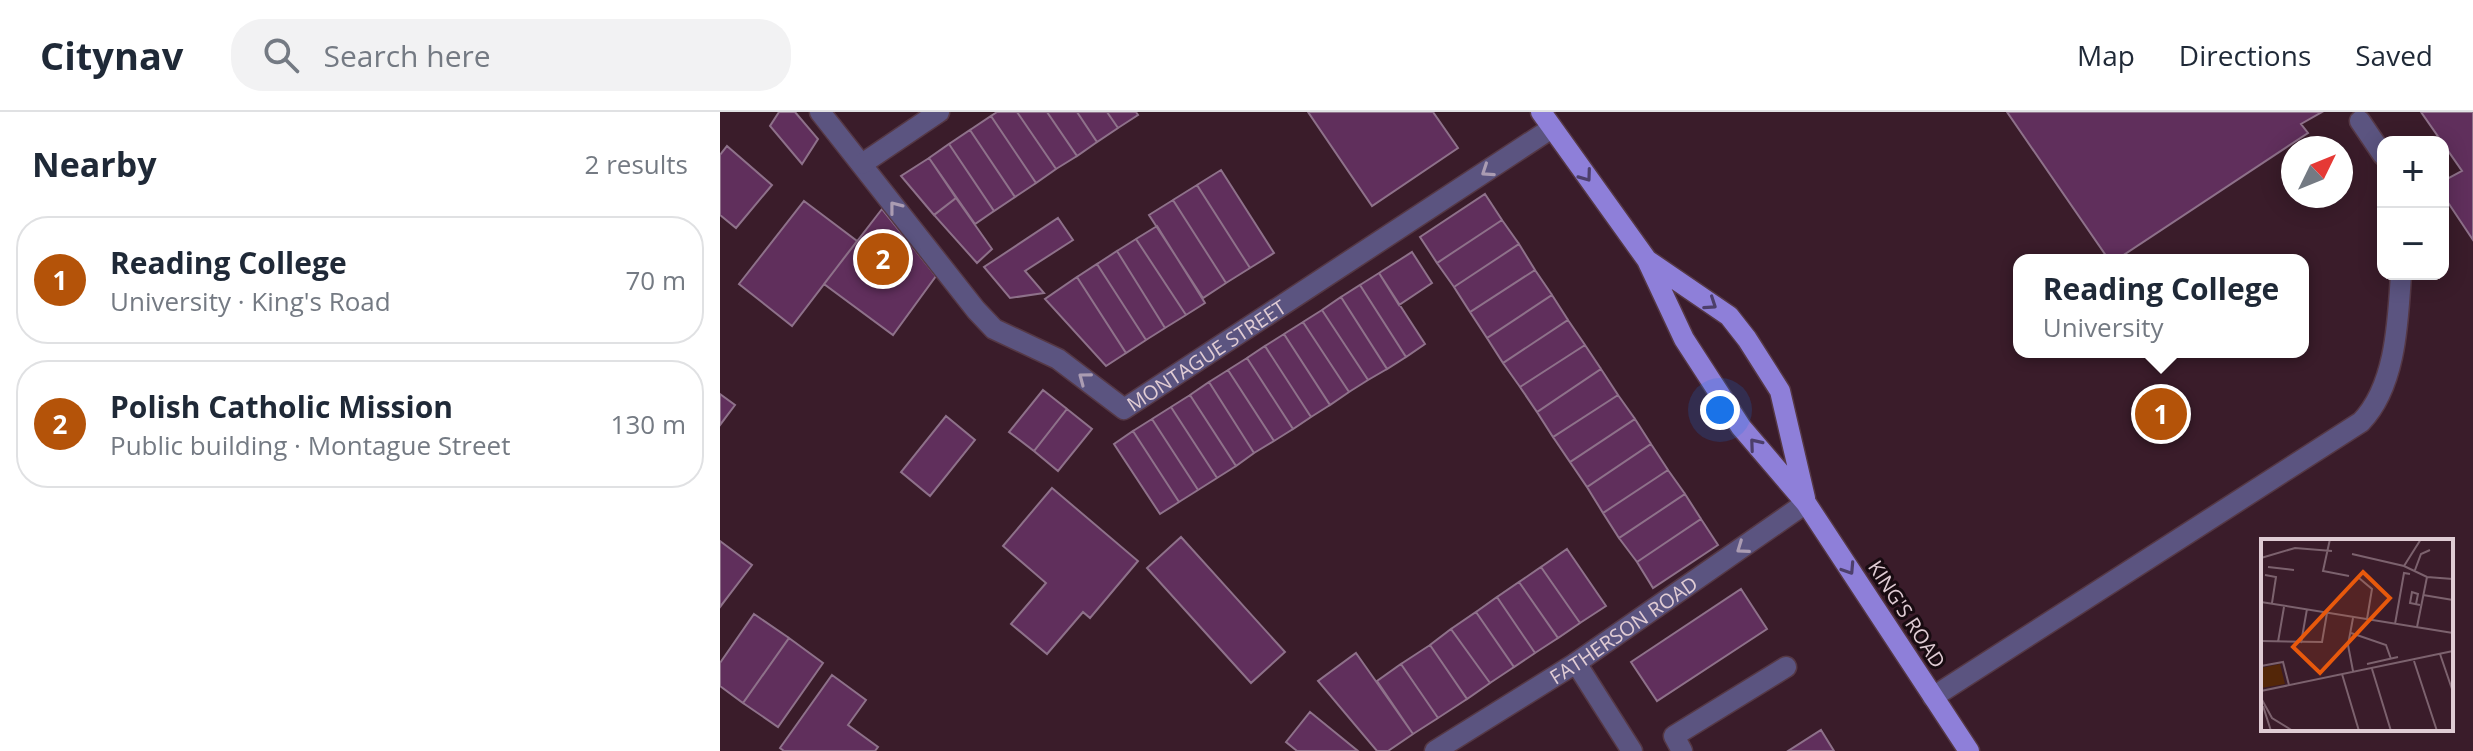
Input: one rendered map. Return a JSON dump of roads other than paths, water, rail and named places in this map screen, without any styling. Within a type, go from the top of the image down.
[{"type":"main road","name":"KING'S ROAD","points":[[1546,120],[1647,260],[1684,339],[1741,427],[1806,503],[1969,751]]},
{"type":"main road","name":"KING'S ROAD","points":[[1647,260],[1729,316],[1747,339],[1780,391],[1806,503]]},
{"type":"street","points":[[820,112],[862,164],[939,112]]},
{"type":"street","name":"MONTAGUE STREET","points":[[862,164],[994,329],[1058,359],[1124,409],[1546,120]]},
{"type":"street","points":[[2360,121],[2377,146]]},
{"type":"street","points":[[1933,697],[2361,422],[2373,409],[2397,340],[2401,280]]},
{"type":"street","name":"FATHERSON ROAD","points":[[1435,751],[1576,663],[1806,503]]},
{"type":"street","points":[[1576,663],[1632,751]]},
{"type":"street","points":[[1682,751],[1674,736],[1786,667]]},
{"type":"place","name":"Polish Catholic Mission","points":[[883,259]]},
{"type":"place","name":"Reading College","points":[[2161,414]]}]
